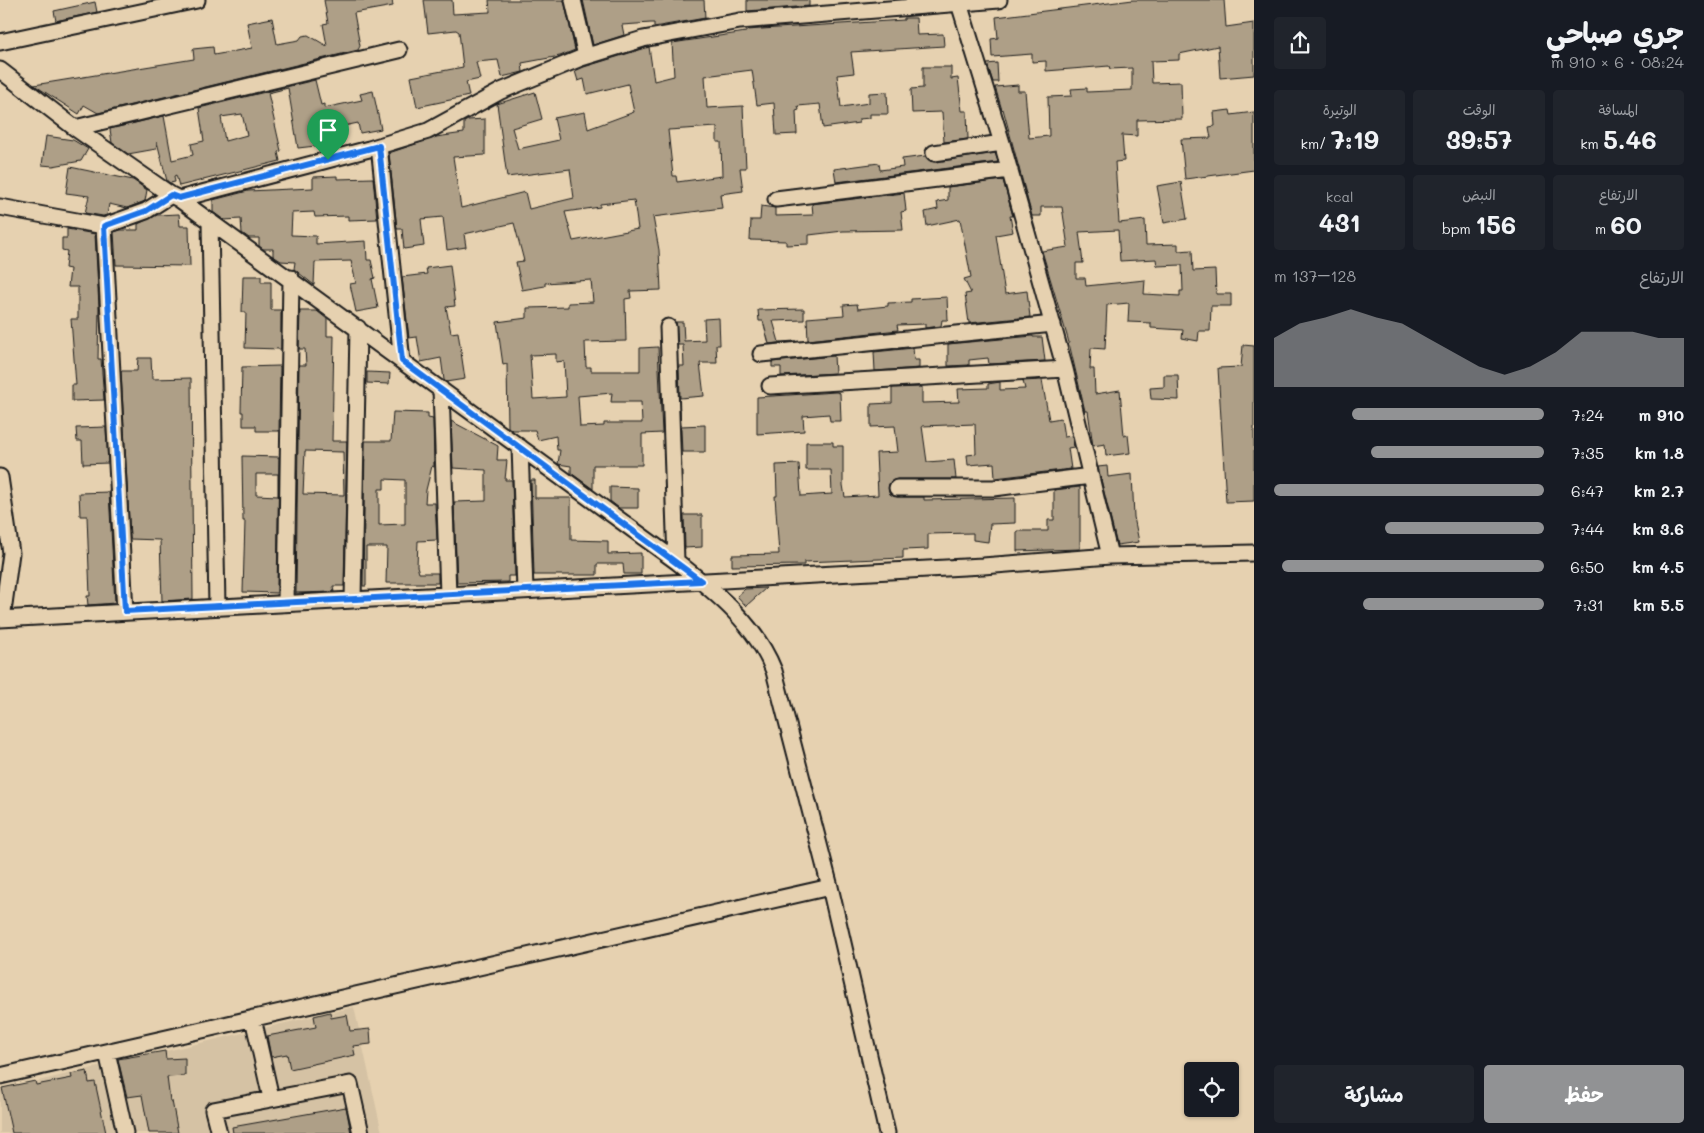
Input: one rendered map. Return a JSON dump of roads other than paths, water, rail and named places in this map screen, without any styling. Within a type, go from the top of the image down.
[{"type":"street","points":[[0,42],[197,0]]},
{"type":"street","points":[[573,0],[586,56]]},
{"type":"street","points":[[0,207],[104,226],[146,211],[175,197],[379,146],[428,131],[502,91],[586,56],[643,39],[740,21],[999,0]]},
{"type":"street","points":[[958,2],[1010,170],[1053,324],[1110,556]]},
{"type":"street","points":[[75,128],[398,50]]},
{"type":"street","points":[[0,70],[75,128],[291,278],[676,561],[701,581],[749,626],[766,651],[774,671],[830,887],[887,1133]]},
{"type":"street","points":[[934,152],[1002,143]]},
{"type":"street","points":[[379,146],[402,361]]},
{"type":"street","points":[[776,199],[1010,170]]},
{"type":"street","points":[[210,221],[217,607]]},
{"type":"street","points":[[104,226],[125,611]]},
{"type":"street","points":[[286,603],[291,278]]},
{"type":"street","points":[[760,354],[1053,324]]},
{"type":"street","points":[[668,326],[676,561]]},
{"type":"street","points":[[354,600],[358,328]]},
{"type":"street","points":[[770,386],[1065,369]]},
{"type":"street","points":[[441,389],[448,594]]},
{"type":"street","points":[[520,447],[524,590]]},
{"type":"street","points":[[897,488],[994,488],[1091,476]]},
{"type":"street","points":[[0,477],[11,553],[1,619],[983,566],[1110,556],[1254,553]]},
{"type":"street","points":[[0,1076],[830,887]]},
{"type":"street","points":[[253,1018],[271,1098]]},
{"type":"street","points":[[107,1052],[125,1133]]},
{"type":"street","points":[[219,1133],[213,1110],[350,1084],[361,1133]]}]
